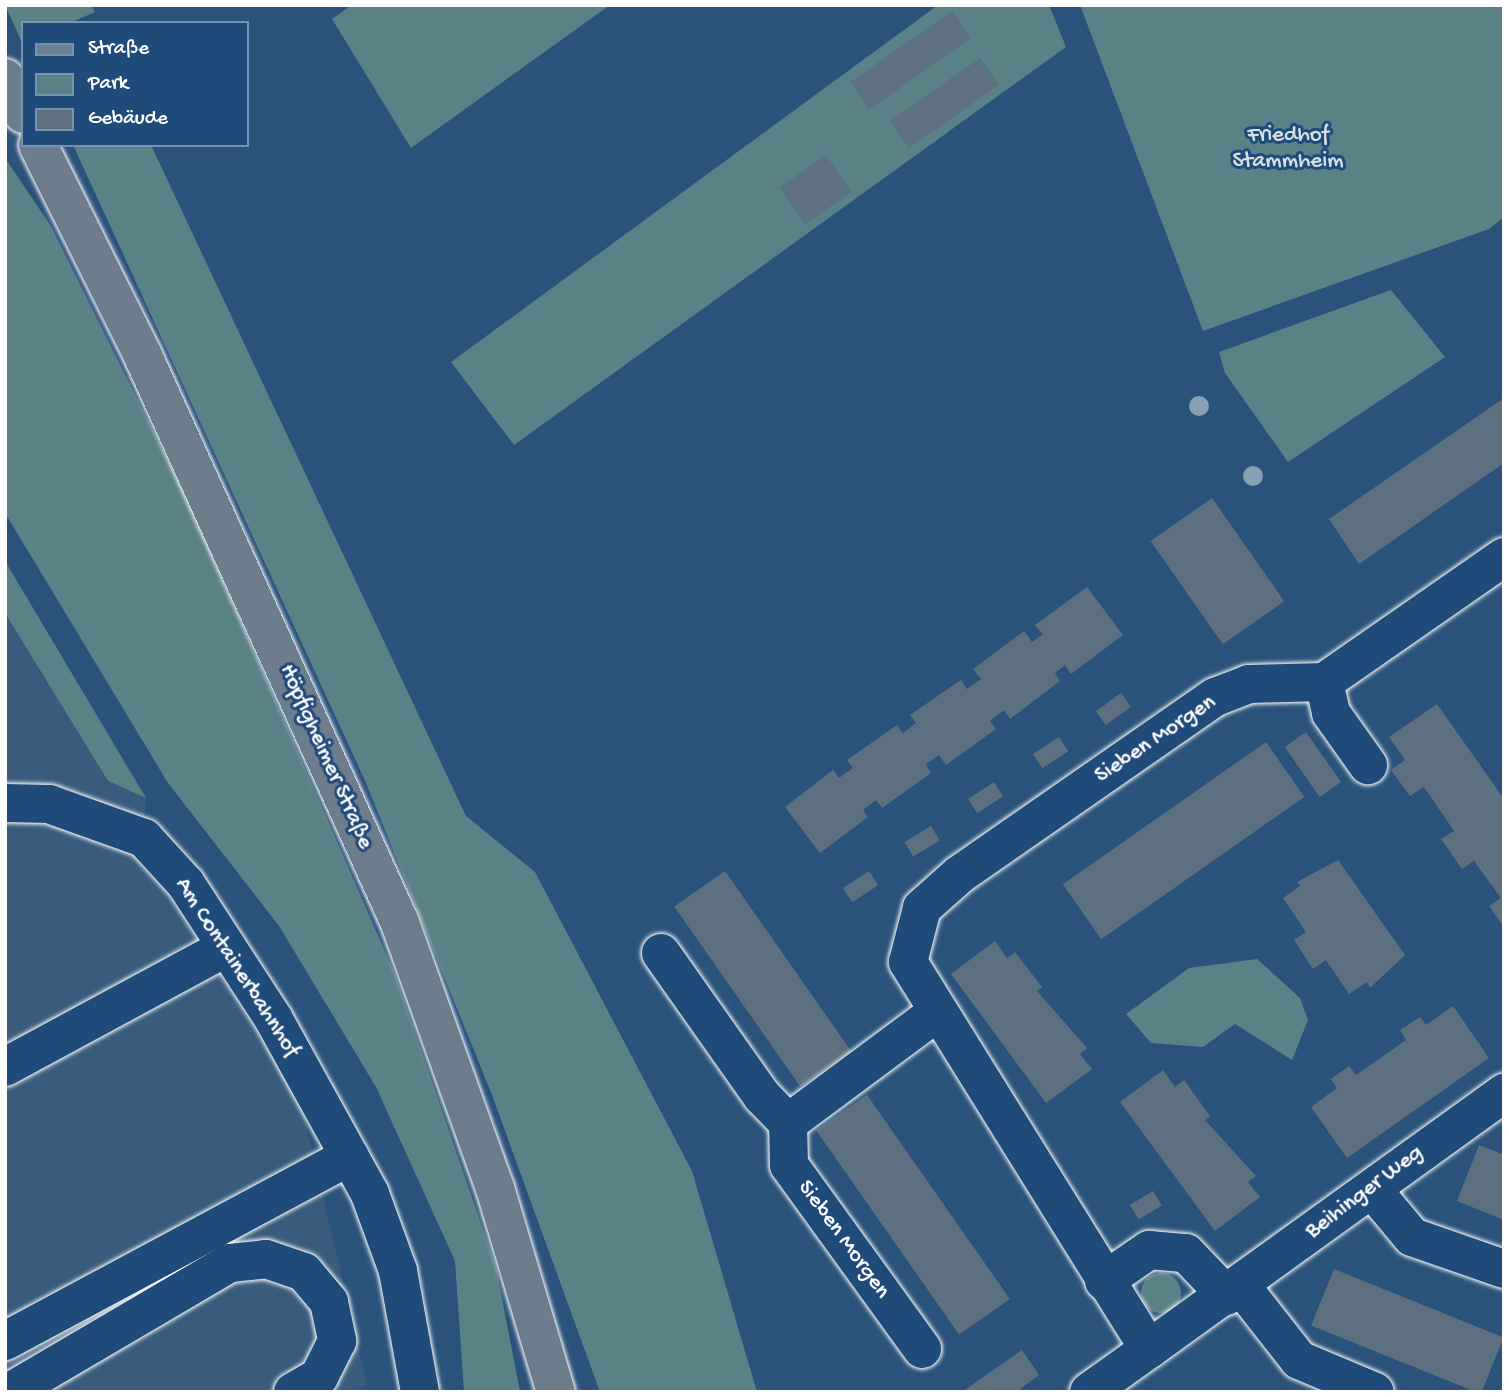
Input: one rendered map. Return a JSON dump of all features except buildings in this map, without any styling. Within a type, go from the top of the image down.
[{"type":"main road","points":[[5,78],[21,110]]},
{"type":"main road","name":"Höpfigheimer Straße","points":[[39,147],[143,356],[400,923],[495,1188],[556,1392]]},
{"type":"street","points":[[1368,765],[1331,713],[1324,682],[1504,557]]},
{"type":"street","name":"Sieben Morgen","points":[[1149,1349],[936,1013],[908,962],[922,908],[959,876],[1215,697],[1249,684],[1324,682]]},
{"type":"street","name":"Am Containerbahnhof","points":[[8,806],[49,804],[144,838],[186,884],[227,947],[350,1156],[398,1272],[421,1392]]},
{"type":"street","points":[[5,1067],[227,947]]},
{"type":"street","points":[[661,953],[762,1096],[788,1123],[936,1013]]},
{"type":"street","name":"Beihinger Weg","points":[[1234,1291],[1504,1093]]},
{"type":"street","name":"Sieben Morgen","points":[[788,1123],[789,1165],[922,1349]]},
{"type":"street","points":[[5,1341],[350,1156]]},
{"type":"street","points":[[1372,1189],[1412,1237],[1504,1269]]},
{"type":"street","points":[[1104,1281],[1149,1250],[1186,1253],[1234,1291],[1299,1360],[1375,1392]]},
{"type":"street","points":[[10,1392],[230,1263],[266,1259],[303,1272],[329,1302],[337,1341],[319,1377],[293,1392]]},
{"type":"street","points":[[1093,1391],[1234,1291]]},
{"type":"shaded area","points":[[5,613],[108,781],[146,798],[141,867],[164,890],[300,1099],[367,1384],[353,1392],[5,1392]]},
{"type":"green space","points":[[5,5],[91,5],[95,12],[75,21],[21,21],[21,41]]},
{"type":"green space","points":[[352,5],[610,5],[411,148],[332,19]]},
{"type":"green space","points":[[938,5],[1049,5],[1066,47],[514,445],[451,362]]},
{"type":"green space","name":"Friedhof Stammheim","points":[[1080,5],[1504,5],[1504,217],[1489,229],[1203,331]]},
{"type":"green space","points":[[74,147],[152,147],[466,816],[535,872],[692,1171],[757,1392],[600,1392],[492,1095],[366,783]]},
{"type":"green space","points":[[5,158],[51,226],[187,499],[394,972],[496,1267],[520,1392],[464,1392],[455,1261],[376,1087],[279,926],[168,783],[5,513]]},
{"type":"green space","points":[[1391,290],[1445,357],[1288,462],[1225,373],[1219,352]]},
{"type":"green space","points":[[5,561],[146,798],[108,781],[5,613]]},
{"type":"green space","points":[[1257,959],[1300,998],[1308,1020],[1292,1060],[1235,1024],[1203,1047],[1151,1043],[1126,1014],[1189,968]]},
{"type":"green space","points":[[1161,1273],[1175,1279],[1181,1293],[1175,1307],[1161,1313],[1147,1307],[1141,1293],[1147,1279]]}]
